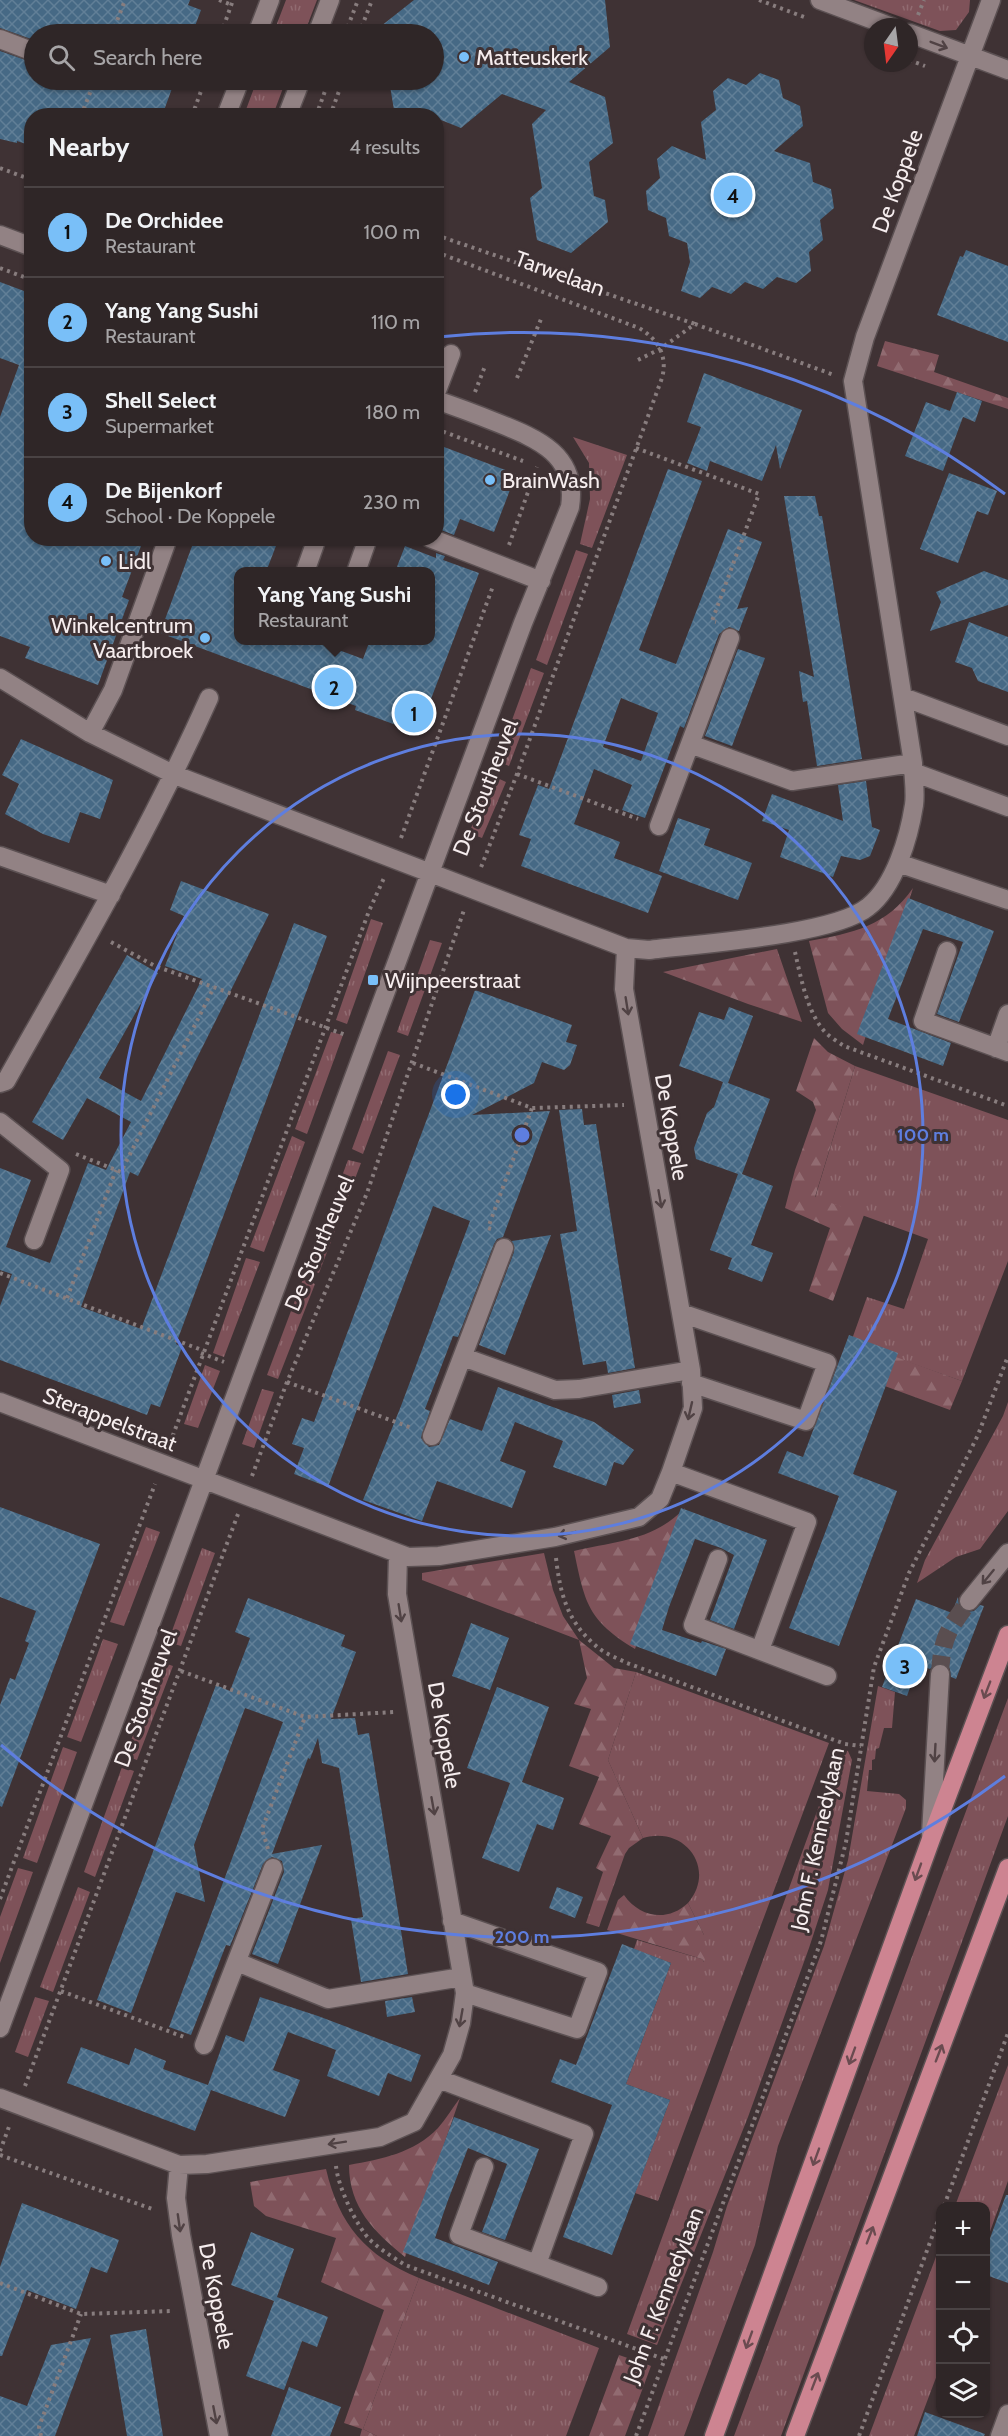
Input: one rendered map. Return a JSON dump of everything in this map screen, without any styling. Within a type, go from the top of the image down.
[{"type":"main road","points":[[714,2436],[931,1839],[1008,1635]]},
{"type":"main road","points":[[795,2436],[1008,1868]]},
{"type":"street","points":[[261,24],[270,0]]},
{"type":"street","points":[[321,24],[330,0]]},
{"type":"street","points":[[820,0],[868,18]]},
{"type":"street","name":"De Koppele","points":[[431,872],[626,948],[649,950],[790,932],[845,920],[868,908],[888,885],[898,863],[914,803],[913,768],[853,381],[865,337],[991,0]]},
{"type":"street","points":[[918,36],[1008,70]]},
{"type":"street","points":[[0,39],[24,48]]},
{"type":"street","points":[[229,108],[236,90]]},
{"type":"street","points":[[290,108],[297,90]]},
{"type":"street","points":[[0,235],[24,244]]},
{"type":"street","points":[[444,372],[451,354]]},
{"type":"street","name":"De Stoutheuvel","points":[[0,2028],[523,622],[570,507],[570,484],[565,467],[556,454],[537,439],[444,403]]},
{"type":"street","points":[[444,544],[541,581]]},
{"type":"street","points":[[90,733],[113,690],[165,546]]},
{"type":"street","points":[[307,567],[314,546]]},
{"type":"street","points":[[358,567],[365,546]]},
{"type":"street","points":[[659,826],[730,638]]},
{"type":"street","points":[[0,678],[90,733],[175,775],[431,872]]},
{"type":"street","points":[[903,697],[1008,735]]},
{"type":"street","points":[[0,1083],[6,1081],[111,895],[175,775],[209,698]]},
{"type":"street","points":[[690,744],[792,781],[913,768],[1008,807]]},
{"type":"street","points":[[0,856],[111,895]]},
{"type":"street","points":[[898,863],[1008,900]]},
{"type":"street","name":"De Koppele","points":[[203,1480],[398,1555],[418,1558],[555,1537],[639,1517],[660,1499],[672,1472],[693,1408],[691,1376],[681,1312],[624,989],[626,948]]},
{"type":"street","points":[[947,951],[923,1021],[1002,1050],[1008,1014]]},
{"type":"street","points":[[0,1122],[60,1170],[34,1240]]},
{"type":"street","points":[[432,1436],[504,1248]]},
{"type":"street","points":[[463,1357],[555,1390],[691,1376],[806,1422],[827,1363],[681,1312]]},
{"type":"street","name":"Sterappelstraat","points":[[0,1402],[203,1480]]},
{"type":"street","points":[[672,1472],[807,1522],[760,1650]]},
{"type":"street","points":[[969,1601],[1008,1553]]},
{"type":"street","name":"De Koppele","points":[[0,2098],[179,2165],[207,2164],[380,2137],[414,2121],[452,2055],[461,2022],[464,1985],[397,1594],[398,1555]]},
{"type":"street","points":[[718,1559],[693,1625],[826,1676]]},
{"type":"street","points":[[931,1839],[940,1674]]},
{"type":"street","points":[[204,2045],[273,1868]]},
{"type":"street","points":[[237,1962],[328,1999],[464,1985],[578,2029],[598,1972],[452,1922]]},
{"type":"street","points":[[439,2079],[584,2134],[537,2264]]},
{"type":"street","name":"De Koppele","points":[[179,2165],[178,2218],[219,2436]]},
{"type":"street","points":[[484,2167],[459,2235],[598,2287]]},
{"type":"street","points":[[1000,2436],[1008,2414]]},
{"type":"path","points":[[116,24],[125,0]]},
{"type":"path","points":[[219,0],[233,2],[225,24]]},
{"type":"path","points":[[349,24],[358,0]]},
{"type":"path","points":[[363,24],[372,0]]},
{"type":"path","points":[[84,108],[91,90]]},
{"type":"path","points":[[195,108],[201,90]]},
{"type":"path","points":[[319,108],[325,90]]},
{"type":"path","points":[[333,108],[339,90]]},
{"type":"path","points":[[0,168],[24,177]]},
{"type":"path","points":[[444,238],[853,381]]},
{"type":"path","name":"Tarwelaan","points":[[444,255],[639,328],[652,336],[660,349]]},
{"type":"path","points":[[0,268],[24,277]]},
{"type":"path","points":[[517,378],[541,319]]},
{"type":"path","points":[[638,360],[660,349],[695,324]]},
{"type":"path","name":"De Stoutheuvel","points":[[0,2153],[287,1382],[367,1193],[472,888],[517,774],[664,371],[660,349]]},
{"type":"path","points":[[472,402],[485,366]]},
{"type":"path","points":[[0,1899],[327,1029],[369,911],[393,858],[537,467],[444,432]]},
{"type":"path","points":[[636,448],[759,494],[712,621],[721,624],[719,629],[730,638]]},
{"type":"path","points":[[517,774],[659,826]]},
{"type":"path","points":[[91,931],[154,966],[366,1042]]},
{"type":"path","points":[[790,932],[804,988],[814,1014],[825,1032],[844,1046],[1008,1106]]},
{"type":"path","points":[[60,1170],[67,1151],[121,1172],[214,987]]},
{"type":"path","points":[[413,1064],[532,1108],[643,1104]]},
{"type":"path","points":[[504,1248],[497,1232],[488,1228],[532,1108]]},
{"type":"path","points":[[67,1298],[116,1169]]},
{"type":"path","points":[[0,1273],[199,1349],[204,1355],[244,1370]]},
{"type":"path","name":"John F. Kennedylaan","points":[[636,2436],[820,1941],[846,1842],[874,1667],[909,1574],[978,1435],[1008,1356]]},
{"type":"path","points":[[287,1382],[432,1436]]},
{"type":"path","points":[[555,1537],[562,1600],[578,1627],[596,1647],[638,1667],[845,1744],[861,1746]]},
{"type":"path","points":[[181,1671],[305,1718],[417,1711]]},
{"type":"path","points":[[273,1868],[262,1829],[305,1718]]},
{"type":"path","points":[[61,1991],[204,2045]]},
{"type":"path","points":[[945,2202],[1008,2033]]},
{"type":"path","points":[[334,2144],[336,2173],[344,2193],[368,2237],[382,2250],[405,2265],[664,2360]]},
{"type":"path","points":[[0,2153],[178,2218]]},
{"type":"path","points":[[859,2436],[936,2226]]},
{"type":"path","points":[[0,2283],[81,2314],[195,2310]]},
{"type":"path","points":[[41,2436],[39,2427],[81,2314]]},
{"type":"green space","points":[[286,0],[317,0],[308,24],[277,24]]},
{"type":"green space","points":[[854,0],[970,0],[969,12],[956,30],[940,31],[918,23],[918,18],[904,18]]},
{"type":"green space","points":[[253,90],[282,90],[276,108],[247,108]]},
{"type":"green space","points":[[885,341],[939,355],[934,372],[1008,398],[1008,409],[877,366]]},
{"type":"green space","points":[[573,437],[627,455],[592,548],[580,544],[590,499],[589,463]]},
{"type":"green space","points":[[576,550],[588,554],[547,665],[536,660]]},
{"type":"green space","points":[[531,668],[544,673],[509,766],[497,761]]},
{"type":"green space","points":[[493,776],[506,782],[482,838],[469,833]]},
{"type":"green space","points":[[913,888],[863,1045],[842,1029],[828,1013],[809,941],[840,935],[868,926],[892,911]]},
{"type":"green space","points":[[371,919],[383,923],[347,1024],[336,1020]]},
{"type":"green space","points":[[430,940],[442,943],[408,1036],[397,1032]]},
{"type":"green space","points":[[777,949],[802,1022],[663,972]]},
{"type":"green space","points":[[331,1032],[343,1035],[307,1134],[295,1129]]},
{"type":"green space","points":[[814,1038],[828,1052],[855,1066],[815,1197],[864,1215],[833,1301],[809,1291],[830,1228],[785,1208],[795,1170],[816,1110],[813,1102],[796,1091]]},
{"type":"green space","points":[[388,1051],[400,1055],[363,1154],[352,1149]]},
{"type":"green space","points":[[855,1066],[1008,1120],[1008,1261],[962,1381],[851,1342],[867,1297],[904,1309],[928,1239],[815,1198]]},
{"type":"green space","points":[[292,1136],[305,1142],[264,1252],[250,1247]]},
{"type":"green space","points":[[348,1160],[361,1163],[319,1273],[307,1269]]},
{"type":"green space","points":[[246,1258],[260,1262],[224,1357],[213,1353]]},
{"type":"green space","points":[[303,1279],[315,1284],[278,1379],[267,1375]]},
{"type":"green space","points":[[893,1356],[962,1381],[950,1410],[882,1385]]},
{"type":"green space","points":[[205,1365],[220,1371],[198,1428],[184,1424]]},
{"type":"green space","points":[[262,1389],[274,1392],[254,1448],[242,1444]]},
{"type":"green space","points":[[1008,1402],[1008,1511],[980,1549],[956,1557],[917,1583],[925,1560],[1003,1416]]},
{"type":"green space","points":[[685,1508],[635,1649],[607,1629],[591,1609],[582,1585],[574,1551],[619,1542],[647,1533],[673,1519]]},
{"type":"green space","points":[[146,1527],[160,1532],[124,1626],[110,1622]]},
{"type":"green space","points":[[202,1548],[215,1553],[181,1646],[168,1642]]},
{"type":"green space","points":[[544,1553],[553,1590],[563,1616],[579,1640],[422,1580],[422,1573]]},
{"type":"green space","points":[[103,1639],[118,1644],[81,1742],[67,1737]]},
{"type":"green space","points":[[579,1640],[614,1668],[636,1672],[608,1760],[643,1838],[629,1848],[625,1854],[599,1927],[586,1923],[603,1872],[596,1868],[611,1836],[579,1824],[599,1777],[569,1766],[591,1709],[574,1704],[587,1678]]},
{"type":"green space","points":[[161,1662],[173,1666],[137,1760],[125,1756]]},
{"type":"green space","points":[[636,1672],[829,1743],[658,2201],[635,2193],[670,2100],[626,2084],[671,1963],[634,1949],[637,1940],[702,1959],[704,1962],[704,1935],[688,1903],[696,1890],[699,1877],[698,1864],[692,1853],[672,1838],[658,1836],[643,1838],[608,1760]]},
{"type":"green space","points":[[878,1686],[895,1692],[892,1728],[884,1728],[879,1748],[876,1749],[875,1759],[872,1760],[872,1770],[869,1770],[867,1791],[899,1794],[906,1800],[906,1808],[778,2146],[755,2245],[684,2436],[648,2436],[727,2206],[824,1946],[848,1860]]},
{"type":"green space","points":[[1008,1698],[1008,1816],[781,2436],[734,2436]]},
{"type":"green space","points":[[63,1747],[77,1752],[37,1863],[23,1858]]},
{"type":"green space","points":[[840,1748],[848,1751],[852,1760],[828,1890],[748,2117],[657,2345],[627,2334]]},
{"type":"green space","points":[[122,1767],[134,1771],[95,1877],[84,1872]]},
{"type":"green space","points":[[18,1868],[33,1872],[0,1963],[0,1917]]},
{"type":"green space","points":[[78,1887],[90,1892],[53,1992],[40,1987]]},
{"type":"green space","points":[[624,1895],[638,1909],[654,1915],[672,1913],[688,1903],[704,1935],[705,1963],[702,1959],[607,1930],[618,1900]]},
{"type":"green space","points":[[35,1997],[49,2001],[28,2057],[15,2052]]},
{"type":"green space","points":[[1008,2065],[1008,2181],[990,2232],[990,2202],[957,2202]]},
{"type":"green space","points":[[460,2098],[405,2257],[383,2238],[365,2217],[353,2194],[349,2165],[397,2154],[429,2137]]},
{"type":"green space","points":[[326,2169],[339,2207],[358,2236],[384,2260],[419,2278],[363,2429],[377,2436],[360,2436],[362,2429],[344,2423],[384,2310],[321,2282],[336,2238],[266,2216],[254,2206],[250,2182]]},
{"type":"green space","points":[[936,2257],[936,2378],[914,2436],[869,2436]]},
{"type":"green space","points":[[419,2278],[599,2348],[566,2436],[377,2436],[363,2429]]},
{"type":"green space","points":[[619,2355],[651,2366],[625,2436],[589,2436]]},
{"type":"building","points":[[0,0],[190,0],[188,5],[201,10],[196,24],[24,24],[24,36],[0,28]]},
{"type":"building","points":[[414,0],[605,0],[610,47],[569,82],[605,97],[613,143],[589,162],[594,196],[605,200],[608,222],[571,253],[537,240],[530,198],[542,188],[532,124],[546,110],[502,94],[461,128],[444,121],[444,108],[394,108],[391,90],[444,90],[444,24],[384,24]]},
{"type":"building","points":[[0,51],[24,59],[24,90],[171,90],[165,108],[24,108],[24,143],[0,139]]},
{"type":"building","points":[[760,73],[779,80],[783,98],[800,106],[803,126],[774,151],[810,163],[813,182],[831,189],[834,208],[820,220],[823,240],[809,252],[811,271],[796,283],[777,277],[763,289],[745,282],[731,294],[712,287],[700,298],[681,291],[690,262],[687,243],[669,236],[666,218],[648,210],[646,191],[660,178],[657,159],[672,146],[706,160],[701,122],[716,110],[713,91],[728,78],[746,85]]},
{"type":"building","points":[[966,250],[1008,266],[1008,342],[937,315],[960,256],[963,257]]},
{"type":"building","points":[[0,282],[24,291],[24,546],[141,546],[122,597],[129,600],[98,685],[25,658],[30,647],[0,636],[0,417],[19,365],[0,358]]},
{"type":"building","points":[[704,373],[802,410],[780,469],[776,445],[762,481],[710,461],[707,471],[687,463],[701,427],[687,422]]},
{"type":"building","points":[[957,392],[982,401],[975,422],[963,417],[943,471],[905,456],[926,402],[950,411]]},
{"type":"building","points":[[444,447],[516,474],[494,532],[460,519],[454,535],[444,531]]},
{"type":"building","points":[[668,469],[702,481],[639,650],[676,664],[728,529],[762,542],[737,609],[748,607],[739,631],[729,627],[719,634],[684,728],[680,726],[645,818],[622,810],[632,785],[594,769],[574,824],[620,842],[614,858],[662,876],[648,913],[521,866],[531,839],[519,835],[538,785],[549,789]],"holes":[[[621,698],[658,713],[641,761],[603,747]]]},
{"type":"building","points":[[949,473],[997,491],[988,515],[977,511],[958,563],[920,549]]},
{"type":"building","points":[[784,496],[815,496],[819,516],[822,516],[862,759],[817,766],[807,701],[803,702],[799,671],[814,677]]},
{"type":"building","name":"Winkelcentrum Vaartbroek","points":[[192,546],[276,546],[268,567],[234,567],[234,645],[325,645],[363,659],[368,645],[435,645],[435,567],[397,567],[405,546],[436,558],[436,553],[445,556],[443,560],[479,573],[418,733],[355,710],[356,706],[160,633]]},
{"type":"building","points":[[984,571],[1008,580],[1008,605],[930,631],[941,602],[936,592]]},
{"type":"building","points":[[969,622],[1008,637],[1008,692],[978,681],[972,668],[955,662]]},
{"type":"building","points":[[738,649],[765,658],[732,746],[705,736]]},
{"type":"building","points":[[21,739],[113,780],[100,819],[80,812],[69,843],[43,834],[5,814],[19,784],[2,775]]},
{"type":"building","points":[[866,781],[872,827],[880,830],[870,856],[860,860],[841,856],[833,877],[780,857],[789,830],[762,821],[772,794],[843,821],[838,785]]},
{"type":"building","points":[[678,818],[710,829],[704,845],[752,863],[738,900],[659,871]]},
{"type":"building","points":[[181,881],[269,914],[138,1176],[130,1172],[81,1307],[141,1329],[294,923],[327,936],[176,1344],[182,1347],[160,1407],[151,1404],[147,1415],[0,1360],[0,1306],[12,1274],[0,1270],[0,1168],[31,1180],[6,1247],[50,1263],[88,1163],[106,1170],[131,1122],[87,1098],[63,1140],[32,1122],[127,955],[158,973],[99,1078],[141,1101],[202,979],[165,966],[184,916],[170,910]]},
{"type":"building","points":[[908,898],[994,931],[959,1022],[937,1014],[963,942],[923,929],[888,1019],[951,1043],[943,1066],[857,1034]]},
{"type":"building","points":[[475,990],[572,1025],[566,1042],[577,1045],[570,1065],[564,1070],[542,1062],[534,1083],[472,1115],[550,1111],[503,1237],[497,1239],[494,1244],[458,1337],[453,1336],[425,1409],[430,1411],[421,1438],[429,1447],[439,1445],[450,1419],[482,1431],[498,1387],[594,1422],[634,1450],[623,1465],[614,1462],[606,1486],[553,1467],[563,1441],[515,1422],[500,1461],[526,1471],[512,1508],[437,1481],[422,1521],[363,1500],[401,1406],[470,1221],[433,1206],[328,1487],[294,1474],[304,1448],[292,1444],[302,1418],[314,1422]]},
{"type":"building","points":[[729,1007],[753,1016],[728,1083],[770,1099],[742,1174],[773,1186],[751,1245],[773,1253],[762,1282],[728,1269],[732,1258],[710,1250],[738,1174],[696,1159],[694,1148],[707,1113],[714,1107],[723,1082],[679,1066],[699,1012],[724,1020]]},
{"type":"building","points":[[582,1109],[584,1125],[596,1124],[635,1368],[608,1373],[606,1361],[583,1365],[560,1234],[577,1231],[559,1110]]},
{"type":"building","points":[[551,1235],[505,1355],[479,1345],[514,1252],[512,1241]]},
{"type":"building","points":[[849,1335],[898,1353],[853,1474],[897,1491],[839,1646],[789,1628],[839,1496],[778,1473],[787,1451],[803,1457]]},
{"type":"building","points":[[639,1390],[641,1403],[614,1408],[612,1395]]},
{"type":"building","points":[[0,1507],[100,1544],[2,1807],[0,1806],[0,1705],[10,1678],[15,1680],[29,1643],[25,1641],[36,1611],[0,1597]]},
{"type":"building","points":[[681,1508],[767,1540],[734,1629],[710,1620],[734,1555],[695,1539],[669,1607],[662,1630],[726,1649],[716,1676],[630,1644]]},
{"type":"building","points":[[958,1597],[959,1606],[967,1612],[974,1611],[980,1605],[984,1606],[956,1679],[951,1677],[950,1669],[946,1664],[935,1664],[930,1669],[918,1665],[907,1696],[882,1687],[916,1599],[952,1613]]},
{"type":"building","points":[[248,1598],[345,1635],[341,1646],[356,1652],[331,1719],[355,1718],[358,1735],[369,1733],[408,1974],[361,1982],[351,1919],[363,1917],[339,1768],[322,1763],[318,1738],[310,1759],[308,1758],[272,1854],[322,1845],[278,1964],[252,1954],[284,1872],[282,1861],[272,1857],[263,1864],[230,1946],[226,1945],[191,2035],[169,2027],[283,1722],[245,1708],[194,1845],[205,1902],[176,1892],[131,2013],[97,2000],[216,1685],[230,1691],[250,1638],[235,1632]]},
{"type":"building","points":[[471,1623],[509,1638],[490,1690],[452,1676]]},
{"type":"building","points":[[497,1687],[549,1707],[522,1782],[564,1798],[553,1830],[537,1824],[519,1872],[482,1858],[510,1783],[467,1768]]},
{"type":"building","points":[[557,1887],[583,1897],[575,1918],[549,1908]]},
{"type":"building","points":[[622,1944],[671,1963],[626,2084],[670,2100],[612,2255],[563,2237],[612,2105],[551,2082],[560,2059],[576,2065]]},
{"type":"building","points":[[260,1997],[421,2055],[411,2082],[388,2073],[379,2096],[327,2076],[336,2050],[288,2032],[273,2070],[300,2080],[285,2117],[211,2090],[195,2131],[67,2083],[81,2047],[129,2065],[135,2048],[166,2061],[163,2069],[208,2085],[226,2035],[244,2042]]},
{"type":"building","points":[[412,1997],[415,2012],[387,2017],[385,2001]]},
{"type":"building","points":[[454,2117],[539,2149],[505,2240],[482,2232],[507,2164],[468,2148],[447,2203],[435,2238],[498,2262],[489,2285],[403,2252]]},
{"type":"building","points":[[1006,2195],[1008,2195],[1008,2283],[990,2276],[990,2238]]},
{"type":"building","points":[[22,2203],[119,2240],[107,2273],[91,2267],[76,2309],[27,2290],[2,2356],[0,2356],[0,2267]]},
{"type":"building","points":[[251,2232],[294,2249],[277,2297],[328,2317],[317,2347],[302,2341],[284,2390],[246,2376],[274,2301],[231,2285]]},
{"type":"building","points":[[146,2329],[163,2436],[127,2436],[110,2335]]},
{"type":"building","points":[[91,2338],[55,2436],[0,2436],[0,2396],[27,2406],[51,2345]]},
{"type":"building","points":[[289,2387],[341,2407],[330,2436],[271,2436]]},
{"type":"building","points":[[925,2412],[936,2418],[985,2434],[984,2436],[917,2436]]},
{"type":"tunnel","points":[[940,1674],[942,1651],[947,1634],[969,1601]]},
{"type":"place","name":"Matteuskerk","points":[[464,57]]},
{"type":"place","name":"De Bijenkorf","points":[[733,195]]},
{"type":"place","name":"BrainWash","points":[[490,480]]},
{"type":"place","name":"Lidl","points":[[106,561]]},
{"type":"place","name":"Winkelcentrum Vaartbroek","points":[[205,638]]},
{"type":"place","name":"Yang Yang Sushi","points":[[334,687]]},
{"type":"place","name":"De Orchidee","points":[[414,713]]},
{"type":"place","name":"Wijnpeerstraat","points":[[373,980]]},
{"type":"place","name":"Shell Select","points":[[905,1666]]}]
